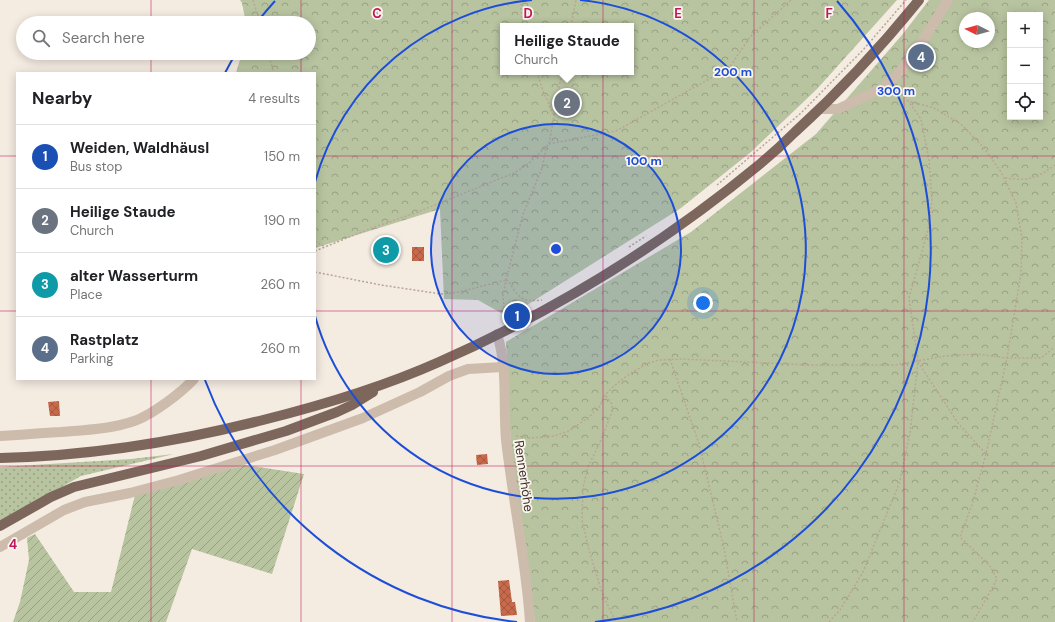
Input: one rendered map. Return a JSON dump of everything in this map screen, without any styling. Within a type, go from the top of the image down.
[{"type":"main road","points":[[0,458],[62,455],[150,444],[213,433],[317,406],[386,383],[440,362],[502,332],[608,274],[638,255],[698,213],[762,163],[820,109],[861,67],[890,36],[919,0]]},
{"type":"main road","points":[[0,526],[51,497],[74,487],[201,456],[322,418],[352,405],[386,383]]},
{"type":"street","points":[[820,109],[838,109],[882,88],[897,76],[915,53],[948,0]]},
{"type":"street","name":"Rennerhöhe","points":[[502,332],[501,346],[506,435],[528,595],[530,622]]},
{"type":"street","points":[[0,547],[64,510],[85,502],[130,493],[179,480],[275,450],[363,418],[420,392],[449,376],[468,369],[503,367]]},
{"type":"street","points":[[0,436],[81,431],[110,427],[136,420],[151,413],[193,380]]},
{"type":"path","points":[[253,0],[258,16]]},
{"type":"path","points":[[520,0],[523,23]]},
{"type":"path","points":[[572,23],[576,0]]},
{"type":"path","points":[[549,144],[616,131],[730,68],[750,37],[791,0]]},
{"type":"path","points":[[715,187],[801,113],[863,50],[906,0]]},
{"type":"path","points":[[270,60],[274,72]]},
{"type":"path","points":[[539,75],[543,91],[554,115]]},
{"type":"path","points":[[502,332],[503,296],[506,280],[522,214],[542,168],[546,149],[549,144],[561,75]]},
{"type":"path","points":[[829,622],[840,610],[863,572],[899,484],[910,433],[918,361],[909,298],[928,230],[932,200],[929,160],[921,120],[908,100],[897,76]]},
{"type":"path","points":[[908,100],[934,108],[961,124],[984,148],[1004,178],[1016,203],[1022,238],[1021,273],[1007,358],[986,454],[972,506],[960,537],[990,566],[997,579],[973,622]]},
{"type":"path","points":[[554,115],[564,106]]},
{"type":"path","points":[[316,251],[369,229],[415,214],[514,173],[546,149]]},
{"type":"path","points":[[1004,178],[1026,180],[1042,174],[1055,165]]},
{"type":"path","points":[[627,249],[646,236]]},
{"type":"path","points":[[316,242],[324,247]]},
{"type":"path","points":[[316,272],[381,285],[441,294],[459,292],[506,280]]},
{"type":"path","points":[[506,280],[509,281],[522,300],[545,300]]},
{"type":"path","points":[[506,435],[530,438],[554,436],[569,431],[589,417],[600,406],[605,395],[612,387],[648,363],[659,360],[670,359],[895,365],[945,356],[977,354],[1007,358],[1041,358],[1055,347]]},
{"type":"path","points":[[670,359],[699,444],[724,548],[737,622]]},
{"type":"path","points":[[918,361],[958,423],[986,454]]},
{"type":"path","points":[[605,395],[612,404],[612,412],[602,440],[588,467],[583,487],[582,520],[589,550],[602,592],[616,622]]},
{"type":"green space","points":[[240,0],[897,0],[817,89],[751,152],[681,208],[508,317],[478,300],[444,299],[440,209],[316,248],[316,72],[236,72],[240,60],[316,60],[316,16],[245,16]]},
{"type":"green space","points":[[929,0],[1055,0],[1055,622],[535,622],[511,451],[506,342],[691,232],[816,134],[902,35]]},
{"type":"green space","points":[[174,454],[81,476],[0,522],[0,467],[131,459]]},
{"type":"green space","points":[[245,465],[304,474],[272,574],[192,549],[166,622],[13,622],[20,602],[29,560],[27,538],[35,534],[74,592],[111,592],[135,495]]},
{"type":"building","points":[[412,247],[424,247],[424,261],[412,261]]},
{"type":"building","points":[[59,401],[60,416],[50,416],[48,402]]},
{"type":"building","points":[[487,454],[488,464],[477,465],[476,455]]},
{"type":"building","points":[[509,580],[512,602],[515,602],[517,615],[501,616],[498,581]]},
{"type":"place","name":"Rastplatz","points":[[921,57]]},
{"type":"place","name":"Heilige Staude","points":[[567,103]]},
{"type":"place","name":"alter Wasserturm","points":[[386,250]]},
{"type":"place","name":"Weiden, Waldhäusl","points":[[517,316]]}]
